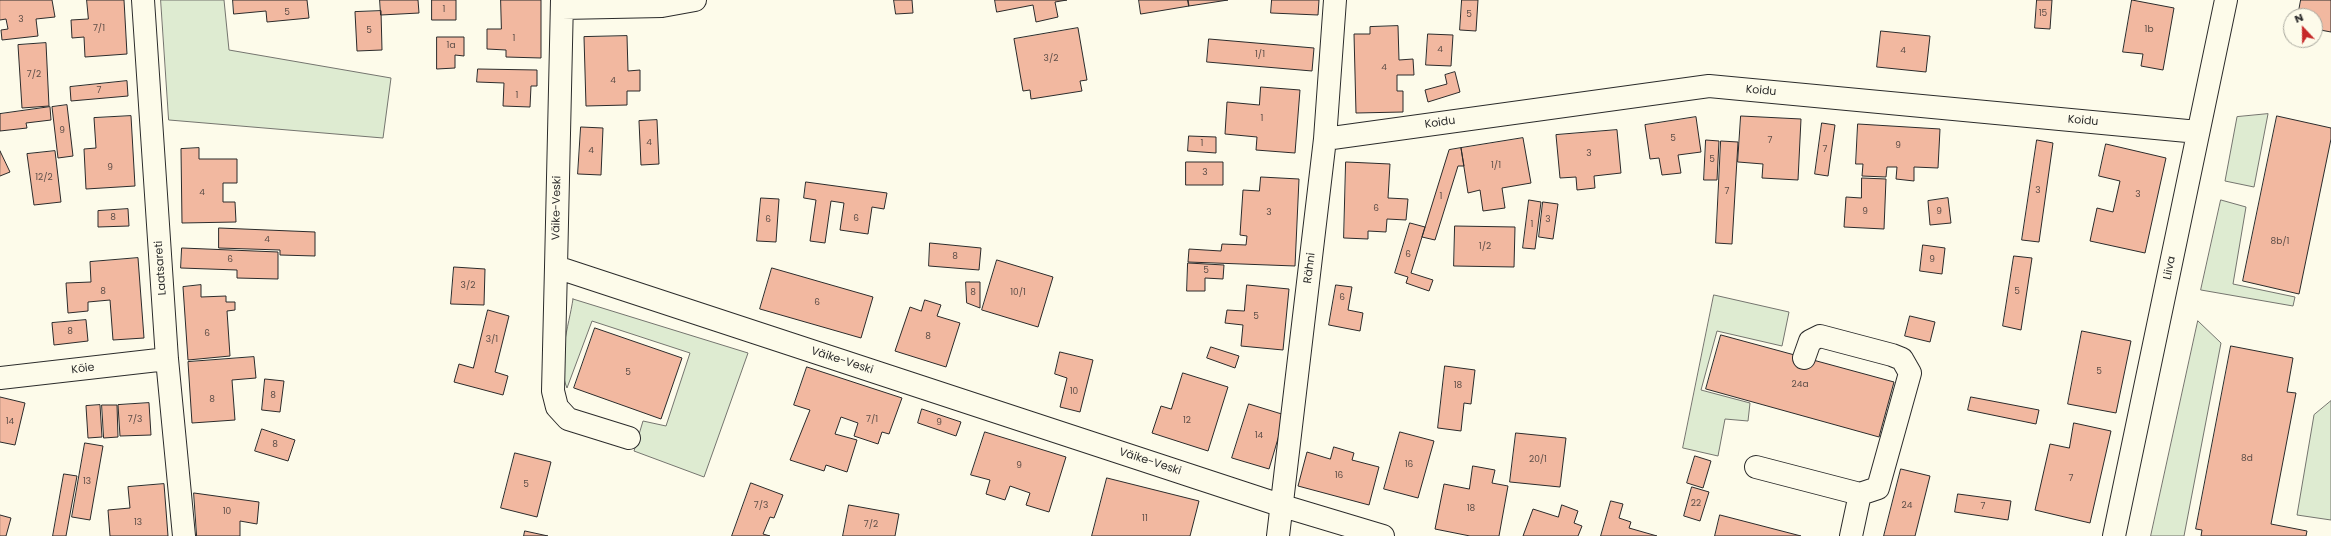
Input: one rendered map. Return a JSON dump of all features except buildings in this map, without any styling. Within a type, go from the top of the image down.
[{"type":"street","name":"Laatsareti","points":[[143,0],[167,359],[184,536]]},
{"type":"street","points":[[562,4],[662,6],[695,0]]},
{"type":"street","name":"Rähni","points":[[1278,536],[1283,506],[1326,139],[1335,0]]},
{"type":"street","name":"Liiva","points":[[2114,536],[2226,0]]},
{"type":"street","name":"Väike-Veski","points":[[562,4],[556,267],[1283,506],[1383,536]]},
{"type":"street","name":"Koidu","points":[[1326,139],[1709,86],[2198,132]]},
{"type":"street","points":[[556,267],[553,391],[557,407],[568,419],[629,438]]},
{"type":"street","points":[[1756,467],[1860,494],[1878,488],[1910,374],[1902,359],[1820,336],[1810,341],[1804,358]]},
{"type":"street","name":"Köie","points":[[0,378],[167,359]]},
{"type":"street","points":[[1851,536],[1860,494]]},
{"type":"green space","points":[[161,0],[224,0],[229,50],[391,78],[383,138],[169,120]]},
{"type":"green space","points":[[2268,114],[2254,187],[2225,181],[2237,117]]},
{"type":"green space","points":[[2221,200],[2246,207],[2233,284],[2295,297],[2293,306],[2201,290]]},
{"type":"green space","points":[[1714,295],[1789,312],[1782,346],[1717,331],[1701,390],[1750,403],[1748,421],[1725,419],[1718,456],[1683,448]]},
{"type":"green space","points":[[573,299],[748,353],[704,477],[634,451],[643,421],[666,426],[690,353],[592,321],[567,388],[564,378],[563,356]]},
{"type":"green space","points":[[2198,321],[2221,343],[2184,536],[2151,536]]},
{"type":"green space","points":[[2331,401],[2331,520],[2297,515],[2314,415]]}]
